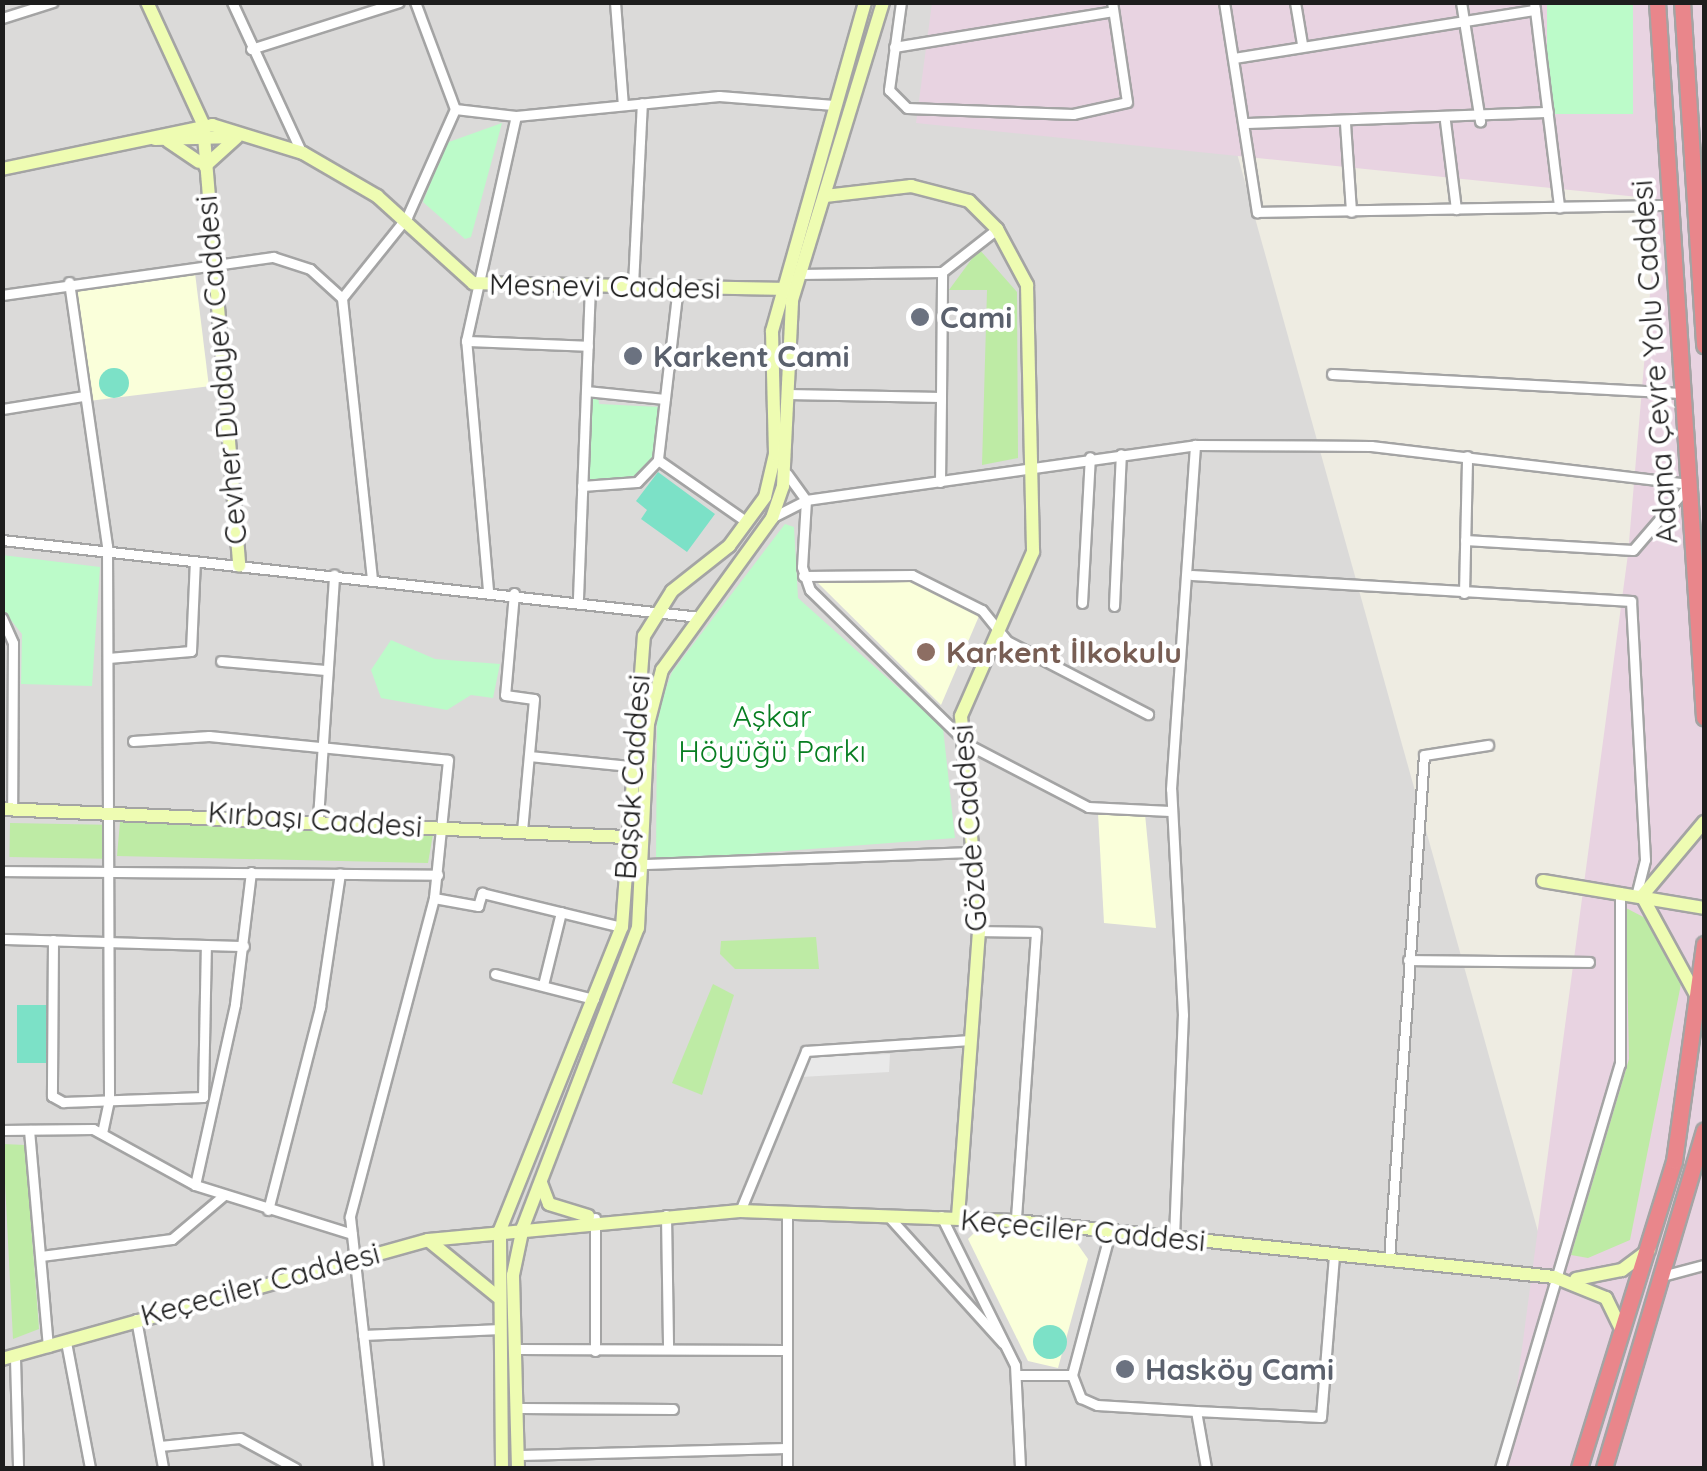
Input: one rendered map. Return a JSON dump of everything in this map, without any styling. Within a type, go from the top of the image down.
[{"type":"highway","name":"Adana Çevre Yolu Caddesi","points":[[1657,2],[1704,717]]},
{"type":"highway","name":"Adana Çevre Yolu Caddesi","points":[[1682,2],[1704,345]]},
{"type":"highway","points":[[1580,1468],[1650,1249],[1699,1003],[1704,944]]},
{"type":"highway","points":[[1604,1468],[1666,1276],[1704,1130]]},
{"type":"street","points":[[2,18],[54,2]]},
{"type":"street","name":"Cevher Dudayev Caddesi","points":[[147,2],[199,130],[208,263],[239,566]]},
{"type":"street","points":[[232,2],[303,154]]},
{"type":"street","points":[[251,48],[399,2]]},
{"type":"street","points":[[372,579],[342,298],[407,217],[455,109],[415,2]]},
{"type":"street","points":[[615,2],[623,105]]},
{"type":"street","name":"Başak Caddesi","points":[[502,1468],[500,1230],[598,1000],[622,926],[630,766],[644,636],[658,614],[747,522],[775,454],[772,331],[864,2]]},
{"type":"street","name":"Başak Caddesi","points":[[519,1462],[521,1408],[514,1274],[522,1227],[620,984],[644,864],[648,724],[662,670],[772,518],[786,474],[787,394],[799,274],[883,2]]},
{"type":"street","points":[[894,47],[1112,6],[1126,102],[1104,111],[907,108],[889,90],[894,47],[901,2]]},
{"type":"street","points":[[1224,2],[1258,212],[1671,204]]},
{"type":"street","points":[[1295,2],[1302,44]]},
{"type":"street","points":[[1461,2],[1480,121]]},
{"type":"street","points":[[1234,58],[1534,6],[1558,207]]},
{"type":"street","points":[[455,109],[516,116],[720,96],[834,105]]},
{"type":"street","points":[[633,285],[642,104]]},
{"type":"street","points":[[1244,123],[1480,121],[1548,112]]},
{"type":"street","points":[[488,590],[466,341],[473,283],[516,116]]},
{"type":"street","points":[[1445,121],[1456,209]]},
{"type":"street","points":[[1345,123],[1351,212]]},
{"type":"street","points":[[2,169],[199,130],[257,140]]},
{"type":"street","name":"Mesnevi Caddesi","points":[[199,130],[257,140],[303,154],[407,217],[473,283],[783,289]]},
{"type":"street","points":[[155,139],[202,167],[238,137]]},
{"type":"street","name":"Gözde Caddesi","points":[[825,196],[911,186],[968,201],[997,229],[1027,285],[1033,552],[994,623],[968,684],[960,737],[974,852],[978,931],[958,1216]]},
{"type":"street","points":[[799,274],[942,272],[997,229]]},
{"type":"street","points":[[2,295],[208,263],[285,259],[342,298]]},
{"type":"street","points":[[940,482],[942,272]]},
{"type":"street","points":[[69,282],[107,546],[109,1100],[102,1133]]},
{"type":"street","points":[[578,598],[590,284]]},
{"type":"street","points":[[582,486],[636,482],[658,460],[678,286]]},
{"type":"street","points":[[466,341],[588,346]]},
{"type":"street","points":[[1332,374],[1681,393]]},
{"type":"street","points":[[586,391],[665,399]]},
{"type":"street","points":[[787,394],[940,397]]},
{"type":"street","points":[[2,410],[83,396]]},
{"type":"street","points":[[772,518],[806,500],[1195,445],[1467,456],[1690,484]]},
{"type":"street","points":[[1174,1237],[1182,1015],[1170,810],[1192,574],[1195,445]]},
{"type":"street","points":[[1114,606],[1122,454]]},
{"type":"street","points":[[1464,594],[1467,456]]},
{"type":"street","points":[[1082,604],[1090,457]]},
{"type":"street","points":[[658,460],[747,522]]},
{"type":"street","points":[[786,474],[806,500],[803,576],[960,737],[1088,808],[1170,810]]},
{"type":"street","points":[[1466,540],[1634,550],[1690,484]]},
{"type":"street","points":[[2,540],[107,546],[239,566],[578,598],[658,614],[700,617]]},
{"type":"street","points":[[108,658],[192,651],[196,561]]},
{"type":"street","points":[[803,576],[903,572],[994,623],[1007,641],[1148,714]]},
{"type":"street","points":[[1192,574],[1464,594],[1631,601],[1646,860],[1640,891],[1699,1003]]},
{"type":"street","points":[[318,818],[334,575]]},
{"type":"street","points":[[514,592],[505,695],[534,699],[522,831]]},
{"type":"street","points":[[4,620],[7,809]]},
{"type":"street","points":[[221,661],[327,670]]},
{"type":"street","points":[[133,740],[322,744],[448,760],[446,828],[434,898],[352,1234],[360,1257],[363,1335],[378,1468]]},
{"type":"street","points":[[1389,1260],[1424,755],[1488,745]]},
{"type":"street","points":[[529,756],[630,766]]},
{"type":"street","name":"Kırbaşı Caddesi","points":[[7,809],[110,808],[627,837]]},
{"type":"street","points":[[1640,891],[1704,822]]},
{"type":"street","points":[[644,864],[974,852]]},
{"type":"street","points":[[2,871],[438,875]]},
{"type":"street","points":[[195,1185],[244,946],[251,872]]},
{"type":"street","points":[[268,1210],[320,1006],[340,873]]},
{"type":"street","points":[[1543,881],[1640,891],[1704,908]]},
{"type":"street","points":[[1500,1468],[1562,1278],[1620,1064],[1620,889]]},
{"type":"street","points":[[434,898],[478,906],[482,892],[622,926]]},
{"type":"street","points":[[543,986],[562,912]]},
{"type":"street","points":[[978,931],[1036,932],[1016,1221]]},
{"type":"street","points":[[2,939],[244,946]]},
{"type":"street","points":[[54,940],[52,1096],[215,1100]]},
{"type":"street","points":[[203,1097],[206,945]]},
{"type":"street","points":[[1408,960],[1589,962]]},
{"type":"street","points":[[495,974],[598,1000]]},
{"type":"street","points":[[740,1211],[806,1052],[970,1040]]},
{"type":"street","points":[[2,1130],[102,1133],[195,1185],[352,1234]]},
{"type":"street","points":[[29,1130],[48,1348]]},
{"type":"street","points":[[540,1176],[549,1204],[595,1218],[595,1350]]},
{"type":"street","points":[[40,1256],[172,1239],[224,1195]]},
{"type":"street","name":"Keçeciler Caddesi","points":[[8,1358],[136,1316],[428,1240],[595,1218],[666,1214],[740,1211],[958,1216],[1562,1278]]},
{"type":"street","points":[[666,1214],[668,1347]]},
{"type":"street","points":[[787,1468],[788,1215]]},
{"type":"street","points":[[888,1215],[1010,1351]]},
{"type":"street","points":[[940,1216],[1010,1351],[1018,1375],[1020,1468]]},
{"type":"street","points":[[1110,1232],[1072,1375],[1081,1398],[1096,1405],[1321,1416],[1334,1256]]},
{"type":"street","points":[[428,1240],[498,1297]]},
{"type":"street","points":[[1562,1278],[1622,1270],[1650,1249]]},
{"type":"street","points":[[1666,1276],[1704,1266]]},
{"type":"street","points":[[1562,1278],[1606,1298],[1623,1332]]},
{"type":"street","points":[[136,1316],[163,1468]]},
{"type":"street","points":[[363,1335],[502,1329]]},
{"type":"street","points":[[66,1342],[90,1468]]},
{"type":"street","points":[[518,1349],[785,1350]]},
{"type":"street","points":[[8,1358],[18,1468]]},
{"type":"street","points":[[1018,1375],[1072,1375]]},
{"type":"street","points":[[521,1408],[673,1409]]},
{"type":"street","points":[[1196,1411],[1206,1468]]},
{"type":"street","points":[[160,1446],[240,1438],[294,1468]]},
{"type":"street","points":[[519,1462],[786,1448]]},
{"type":"shaded area","points":[[3,3],[1195,3],[1604,1468],[3,1468]]},
{"type":"shaded area","points":[[932,3],[1704,3],[1704,1468],[1506,1468],[1628,554],[1658,199],[916,123]]},
{"type":"shaded area","points":[[195,273],[209,386],[89,401],[75,288]]},
{"type":"shaded area","name":"Karkent İlkokulu","points":[[900,576],[979,616],[941,705],[817,582]]},
{"type":"shaded area","points":[[1098,813],[1145,814],[1156,928],[1104,923]]},
{"type":"shaded area","points":[[890,1054],[889,1072],[801,1077],[811,1057]]},
{"type":"shaded area","points":[[977,1230],[1074,1239],[1088,1259],[1058,1368],[1028,1361],[968,1239]]},
{"type":"green space","points":[[1547,3],[1633,3],[1633,114],[1547,114]]},
{"type":"green space","points":[[502,123],[471,237],[465,239],[423,202],[446,143]]},
{"type":"green space","points":[[979,249],[1017,292],[1018,458],[982,465],[987,290],[949,290]]},
{"type":"green space","points":[[114,368],[125,372],[129,383],[125,394],[114,398],[103,394],[99,383],[103,372]]},
{"type":"green space","points":[[598,395],[599,404],[660,407],[655,457],[636,479],[586,480],[589,396]]},
{"type":"green space","points":[[658,472],[715,514],[687,552],[641,519],[647,510],[636,501]]},
{"type":"green space","name":"Aşkar Höyüğü Parkı","points":[[785,524],[794,527],[798,598],[943,728],[955,838],[656,861],[657,712],[672,672]]},
{"type":"green space","points":[[2,555],[100,567],[92,686],[21,684],[22,634],[3,610]]},
{"type":"green space","points":[[391,640],[435,659],[500,664],[493,698],[471,695],[447,710],[381,698],[371,670]]},
{"type":"green space","points":[[120,822],[433,834],[428,863],[117,856]]},
{"type":"green space","points":[[10,823],[104,825],[103,859],[9,857]]},
{"type":"green space","points":[[1626,908],[1653,922],[1681,984],[1630,1240],[1588,1258],[1571,1255],[1629,1059]]},
{"type":"green space","points":[[816,937],[819,969],[735,969],[720,954],[721,941]]},
{"type":"green space","points":[[713,984],[734,995],[702,1095],[672,1083]]},
{"type":"green space","points":[[17,1005],[47,1005],[47,1063],[17,1063]]},
{"type":"green space","points":[[3,1144],[25,1145],[39,1329],[13,1339]]},
{"type":"green space","points":[[1050,1325],[1062,1330],[1067,1342],[1062,1354],[1050,1359],[1038,1354],[1033,1342],[1038,1330]]},
{"type":"place","name":"Cami","points":[[920,317]]},
{"type":"place","name":"Karkent Cami","points":[[633,356]]},
{"type":"place","name":"Karkent İlkokulu","points":[[926,652]]},
{"type":"place","name":"Hasköy Cami","points":[[1125,1369]]}]
